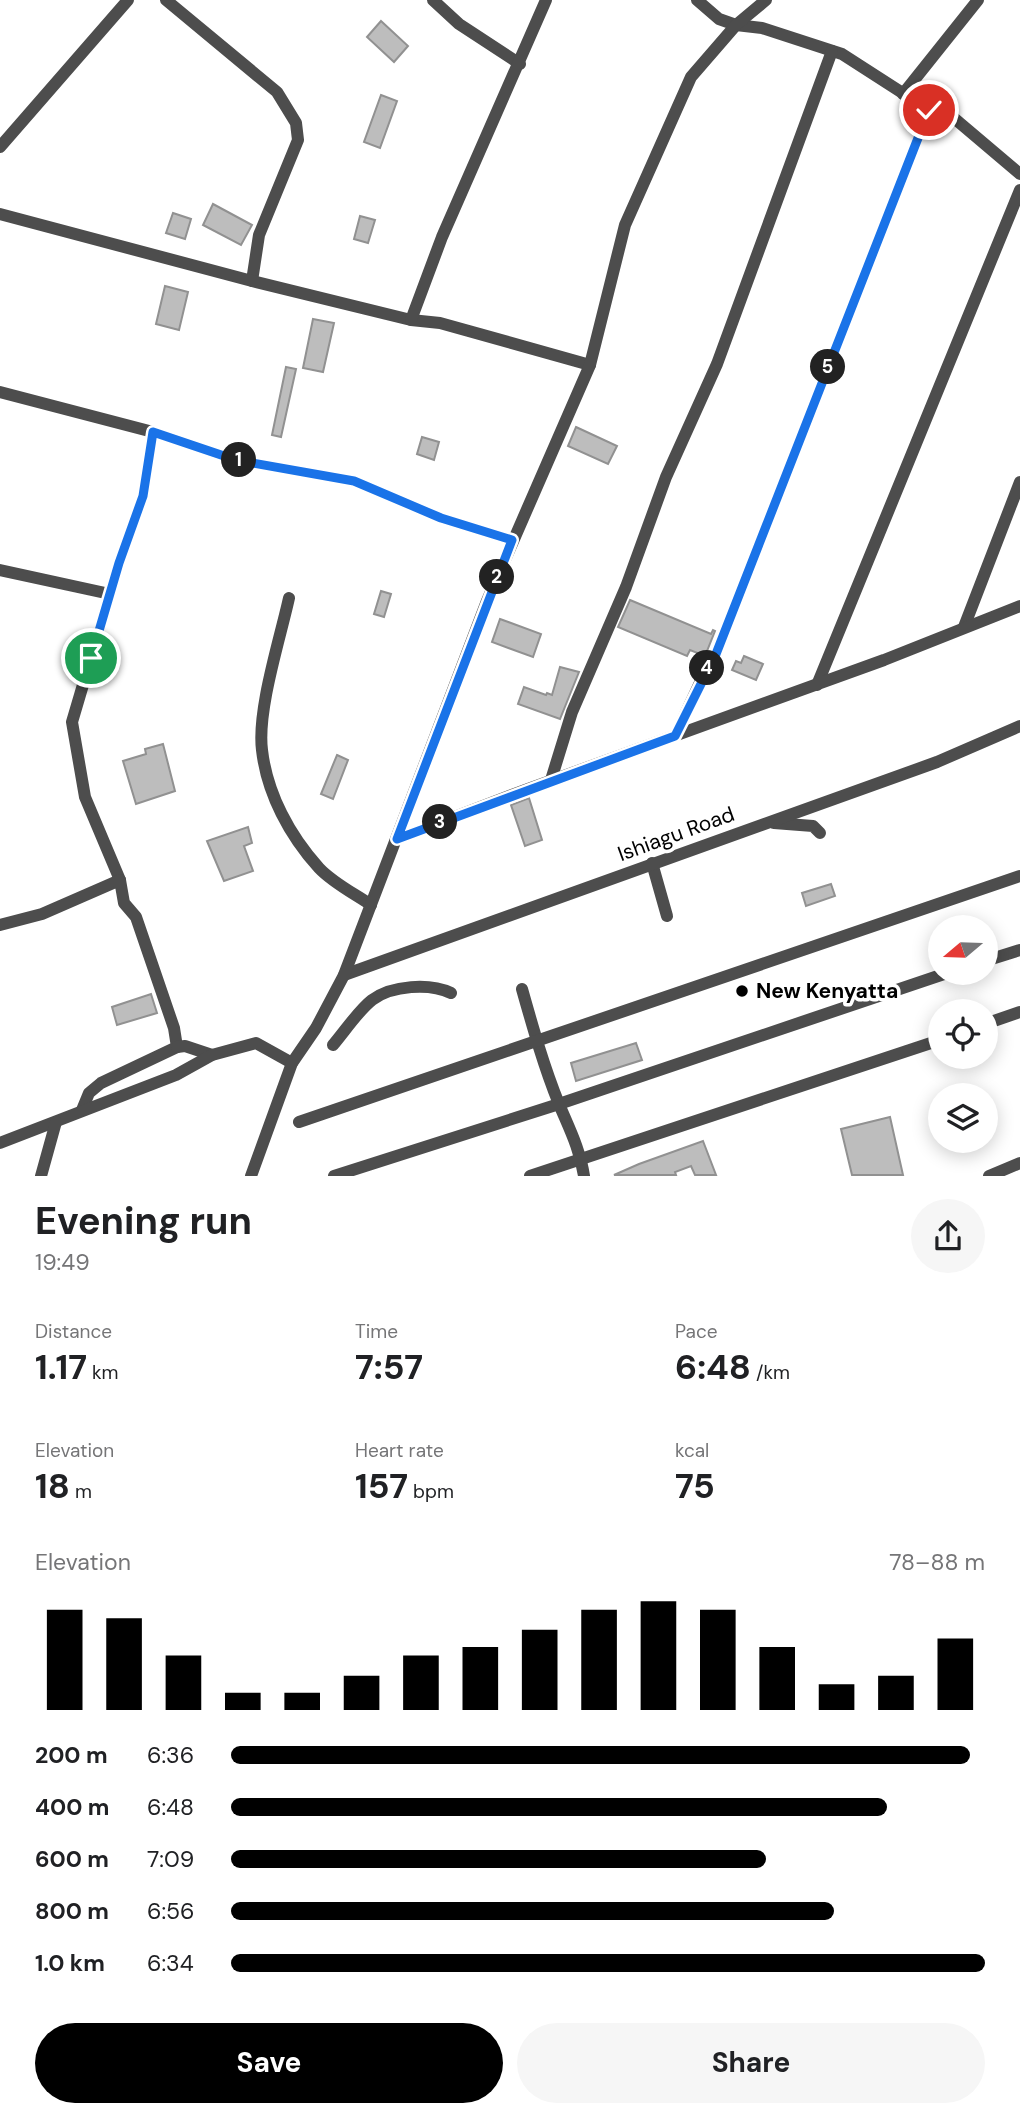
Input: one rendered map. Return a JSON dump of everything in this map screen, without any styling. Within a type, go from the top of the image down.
[{"type":"street","points":[[0,147],[128,0]]},
{"type":"street","points":[[166,0],[277,92],[296,122],[298,140],[259,235],[252,281]]},
{"type":"street","points":[[433,0],[459,24],[520,64]]},
{"type":"street","points":[[411,320],[442,237],[546,0]]},
{"type":"street","points":[[697,0],[719,19],[736,25],[762,28],[832,51],[861,66],[929,110],[948,113],[1020,174]]},
{"type":"street","points":[[251,1175],[292,1062],[316,1028],[344,975],[512,540],[590,365],[625,225],[691,77],[736,25],[766,0]]},
{"type":"street","points":[[903,94],[978,0]]},
{"type":"street","points":[[551,780],[572,712],[626,587],[667,477],[717,364],[832,51]]},
{"type":"street","points":[[675,736],[716,654],[929,110]]},
{"type":"street","points":[[817,685],[1020,190]]},
{"type":"street","points":[[0,214],[252,281],[411,320],[440,323],[590,365]]},
{"type":"street","points":[[0,392],[153,432],[236,460],[354,481],[441,518],[512,540]]},
{"type":"street","points":[[153,432],[143,496],[110,594],[72,722],[85,797],[120,880],[124,903],[136,917],[174,1028],[177,1047]]},
{"type":"street","points":[[964,627],[1020,482]]},
{"type":"street","points":[[0,570],[110,594]]},
{"type":"street","points":[[289,598],[267,694],[261,748],[272,794],[296,838],[321,870],[371,905]]},
{"type":"street","points":[[397,839],[551,780],[817,685],[1020,606]]},
{"type":"street","name":"Ishiagu Road","points":[[344,975],[937,762],[1020,726]]},
{"type":"street","points":[[767,822],[813,826],[820,833]]},
{"type":"street","points":[[652,863],[667,916]]},
{"type":"street","points":[[299,1122],[1020,876]]},
{"type":"street","points":[[0,925],[43,914],[120,880]]},
{"type":"street","points":[[998,957],[1020,950]]},
{"type":"street","points":[[334,1175],[559,1104],[928,979]]},
{"type":"street","points":[[333,1045],[371,1000],[381,995],[438,986],[451,993]]},
{"type":"street","points":[[522,989],[537,1043],[582,1159],[584,1175]]},
{"type":"street","points":[[998,1020],[1020,1013]]},
{"type":"street","points":[[0,1143],[176,1075],[212,1055],[256,1043],[292,1062]]},
{"type":"street","points":[[530,1175],[928,1044]]},
{"type":"street","points":[[82,1110],[89,1093],[101,1083],[177,1047],[185,1046],[212,1055]]},
{"type":"street","points":[[41,1175],[56,1122]]},
{"type":"street","points":[[989,1175],[1020,1163]]},
{"type":"building","points":[[381,21],[408,46],[394,62],[367,37]]},
{"type":"building","points":[[381,95],[397,101],[380,148],[364,142]]},
{"type":"building","points":[[213,204],[252,225],[241,245],[203,225]]},
{"type":"building","points":[[173,213],[191,219],[185,239],[166,233]]},
{"type":"building","points":[[360,216],[375,220],[368,243],[354,239]]},
{"type":"building","points":[[165,286],[188,292],[179,330],[156,324]]},
{"type":"building","points":[[313,319],[334,323],[323,372],[303,368]]},
{"type":"building","points":[[286,367],[296,369],[281,437],[272,435]]},
{"type":"building","points":[[576,427],[617,446],[608,464],[568,446]]},
{"type":"building","points":[[422,437],[439,442],[434,460],[417,454]]},
{"type":"building","points":[[381,591],[391,594],[384,617],[374,614]]},
{"type":"building","points":[[630,600],[711,634],[715,631],[705,656],[690,650],[687,656],[618,627]]},
{"type":"building","points":[[500,619],[541,634],[533,657],[492,642]]},
{"type":"building","points":[[744,656],[763,664],[756,680],[732,670],[736,661],[741,663]]},
{"type":"building","points":[[560,667],[579,672],[560,719],[518,704],[524,687],[552,695]]},
{"type":"building","points":[[163,744],[175,791],[136,804],[123,761],[146,754],[145,749]]},
{"type":"building","points":[[337,755],[348,760],[333,799],[321,794]]},
{"type":"building","points":[[529,798],[542,840],[525,846],[511,805]]},
{"type":"building","points":[[248,827],[252,843],[244,846],[253,871],[224,881],[207,841]]},
{"type":"building","points":[[831,884],[835,896],[806,906],[802,893]]},
{"type":"building","points":[[151,994],[157,1013],[117,1025],[112,1007]]},
{"type":"building","points":[[636,1043],[642,1060],[576,1081],[571,1063]]},
{"type":"building","points":[[890,1117],[903,1175],[852,1175],[841,1129]]},
{"type":"building","points":[[703,1141],[716,1175],[695,1175],[691,1166],[675,1172],[676,1175],[614,1175],[639,1164]]},
{"type":"place","name":"New Kenyatta","points":[[742,991]]},
{"type":"route","points":[[91,658],[119,563],[143,496],[153,432],[236,460],[354,481],[441,518],[512,540],[397,839],[675,736],[716,654],[929,110]]}]
